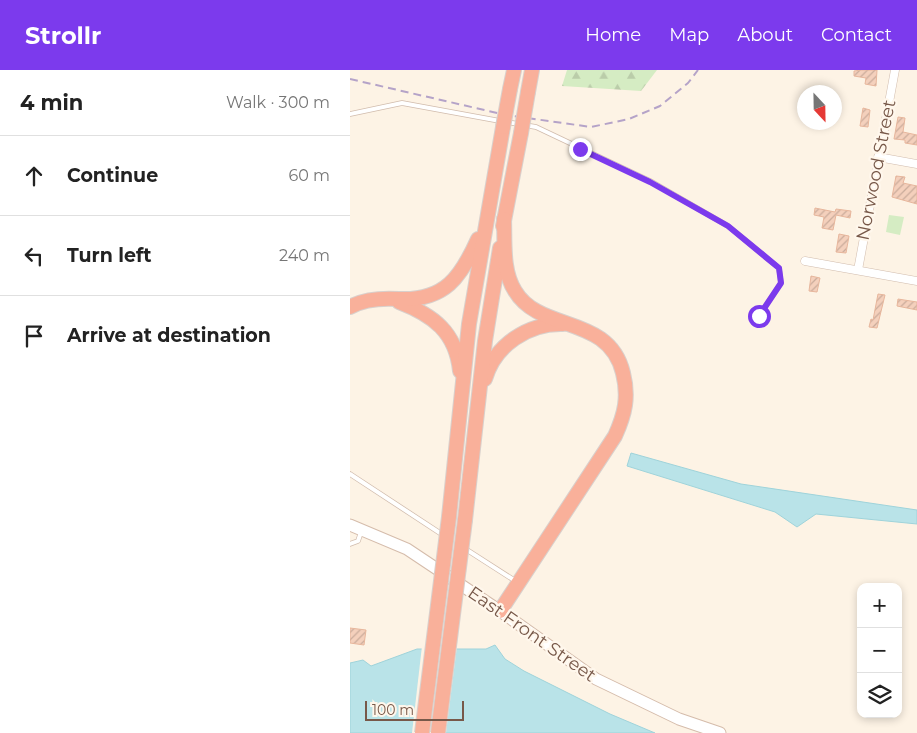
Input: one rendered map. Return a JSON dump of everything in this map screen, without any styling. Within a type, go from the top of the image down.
[{"type":"highway","points":[[422,733],[449,517],[469,324],[485,225],[514,70]]},
{"type":"highway","points":[[438,733],[485,341],[504,219],[532,70]]},
{"type":"highway","points":[[500,611],[615,436],[625,410],[626,385],[622,368],[613,351],[587,330],[540,313],[515,292],[508,276],[504,219]]},
{"type":"highway","points":[[350,307],[371,300],[387,298],[416,299],[431,296],[450,285],[467,263],[485,225]]},
{"type":"highway","points":[[387,298],[430,315],[444,330],[454,348],[460,366],[460,411]]},
{"type":"highway","points":[[476,422],[489,368],[504,346],[518,335],[540,327],[572,324]]},
{"type":"street","name":"Norwood Street","points":[[858,270],[895,70]]},
{"type":"street","points":[[878,157],[917,164]]},
{"type":"street","points":[[805,261],[917,280]]},
{"type":"street","name":"East Front Street","points":[[350,525],[407,549],[500,611],[596,679],[670,715],[720,733]]},
{"type":"lane","points":[[350,114],[402,103],[536,127],[650,182],[728,226],[779,268],[781,283],[759,316]]},
{"type":"lane","points":[[350,474],[519,583]]},
{"type":"lane","points":[[350,544],[358,541],[362,529]]},
{"type":"green space","points":[[567,70],[657,70],[641,91],[562,86]]},
{"type":"green space","points":[[889,215],[904,217],[900,235],[886,232]]},
{"type":"water","points":[[631,453],[741,484],[917,510],[917,524],[816,514],[797,527],[775,512],[627,466]]},
{"type":"water","points":[[495,645],[505,659],[524,671],[610,714],[655,733],[350,733],[350,663],[363,660],[371,666],[417,649],[486,649]]},
{"type":"pier","points":[[422,646],[457,646],[446,733],[412,733]]},
{"type":"building","points":[[877,70],[876,86],[865,84],[866,78],[854,76],[854,71]]},
{"type":"building","points":[[863,108],[870,110],[868,127],[860,126]]},
{"type":"building","points":[[898,117],[905,118],[903,132],[917,135],[917,145],[905,143],[905,140],[894,139]]},
{"type":"building","points":[[896,176],[905,177],[903,183],[917,186],[917,204],[892,197]]},
{"type":"building","points":[[815,208],[835,212],[836,209],[851,211],[850,218],[836,215],[833,230],[822,228],[824,217],[814,215]]},
{"type":"building","points":[[839,234],[849,236],[846,253],[836,252]]},
{"type":"building","points":[[811,276],[820,278],[817,292],[809,291]]},
{"type":"building","points":[[878,294],[885,295],[877,328],[869,327],[871,319],[873,320]]},
{"type":"building","points":[[898,299],[917,302],[917,310],[897,306]]},
{"type":"building","points":[[350,628],[366,630],[364,645],[350,643]]},
{"type":"railway","points":[[350,79],[506,115],[591,127],[629,119],[660,106],[688,83],[698,70]]},
{"type":"route","points":[[580,149],[650,182],[728,226],[779,268],[781,283],[759,316]]}]
